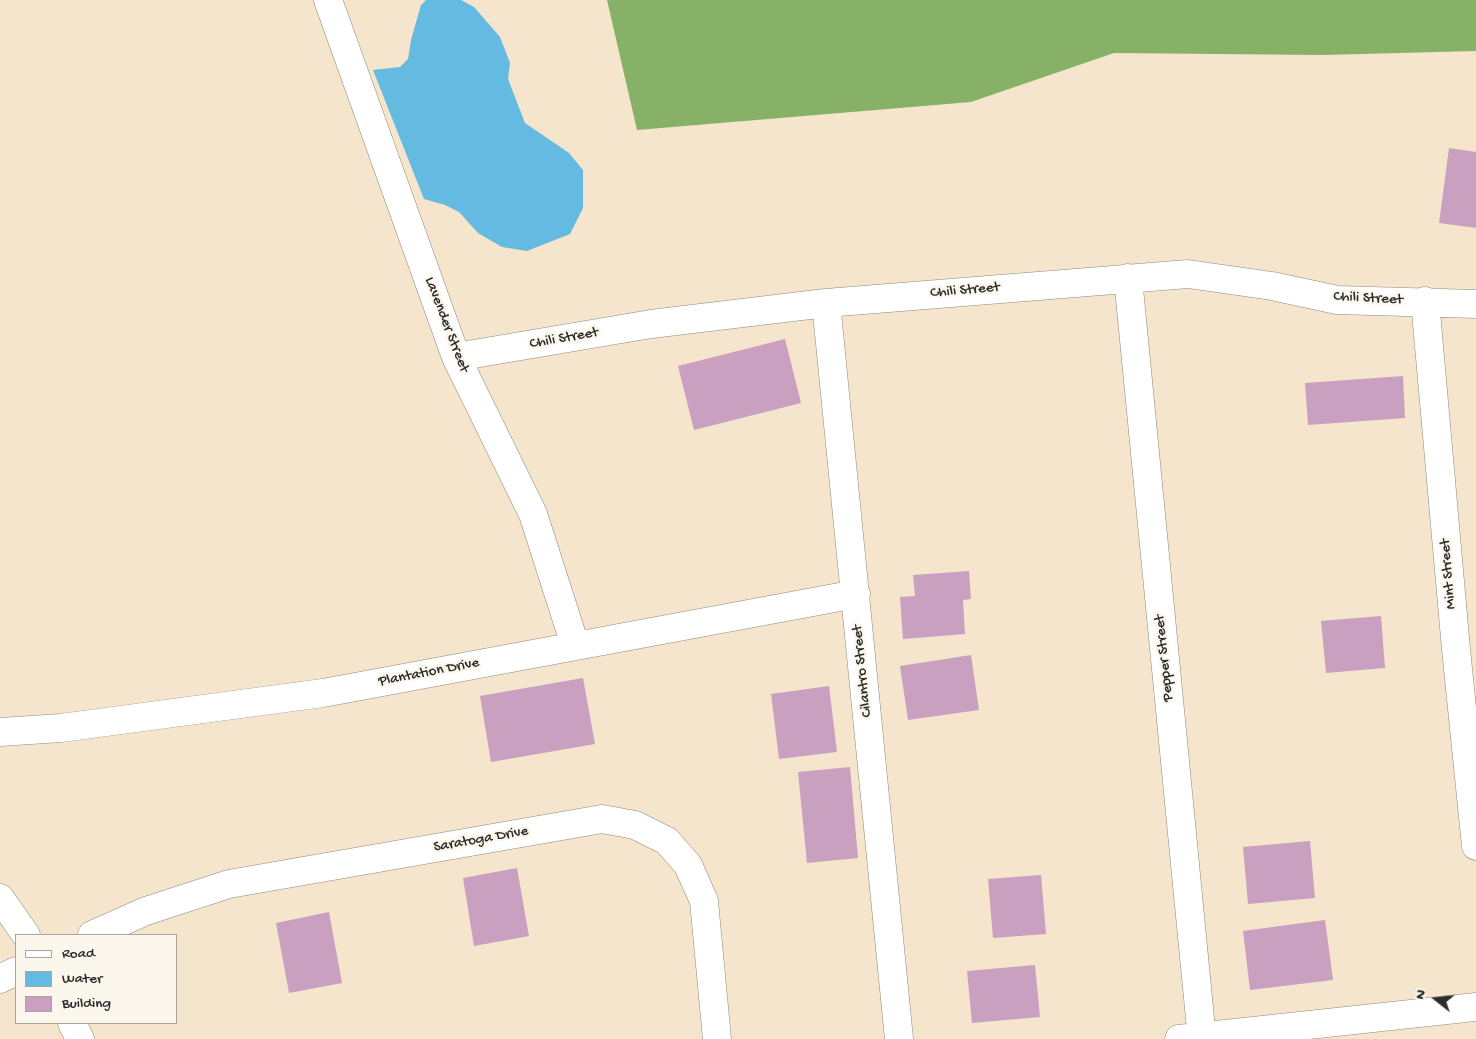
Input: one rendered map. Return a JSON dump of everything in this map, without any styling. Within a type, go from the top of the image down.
[{"type":"street","name":"Lavender Street","points":[[328,0],[456,358],[533,514],[575,645]]},
{"type":"street","name":"Chili Street","points":[[456,358],[651,324],[826,302],[1188,274],[1272,286],[1338,300],[1425,301],[1476,304]]},
{"type":"street","name":"Pepper Street","points":[[1128,278],[1194,1038]]},
{"type":"street","name":"Mint Street","points":[[1425,301],[1454,629],[1476,846]]},
{"type":"street","name":"Cilantro Street","points":[[826,302],[899,1039]]},
{"type":"street","name":"Plantation Drive","points":[[0,732],[62,728],[322,693],[856,594]]},
{"type":"street","name":"Saratoga Drive","points":[[94,934],[146,911],[229,884],[602,819],[635,825],[668,841],[688,865],[704,900],[717,1039]]},
{"type":"street","points":[[0,898],[25,934]]},
{"type":"street","points":[[0,979],[15,972]]},
{"type":"street","points":[[1194,1038],[1476,1007]]},
{"type":"street","points":[[72,1024],[80,1039]]},
{"type":"green space","points":[[607,0],[1476,0],[1476,51],[1322,55],[1114,53],[971,102],[637,130]]},
{"type":"water","points":[[426,0],[461,0],[474,7],[500,37],[510,63],[508,79],[525,123],[569,153],[583,170],[583,208],[570,234],[527,251],[502,247],[478,233],[459,212],[445,205],[424,199],[373,70],[400,67],[408,59],[411,40],[421,5]]},
{"type":"building","points":[[1449,148],[1476,152],[1476,228],[1439,223]]},
{"type":"building","points":[[785,339],[801,403],[694,430],[678,366]]},
{"type":"building","points":[[1403,376],[1405,418],[1308,425],[1305,383]]},
{"type":"building","points":[[969,571],[971,599],[963,600],[965,634],[903,639],[900,597],[915,596],[913,575]]},
{"type":"building","points":[[1381,616],[1385,668],[1326,673],[1321,621]]},
{"type":"building","points":[[971,655],[979,710],[908,720],[900,666]]},
{"type":"building","points":[[583,678],[595,744],[491,762],[480,696]]},
{"type":"building","points":[[829,686],[837,752],[779,759],[771,694]]},
{"type":"building","points":[[850,767],[858,858],[807,863],[798,772]]},
{"type":"building","points":[[1310,841],[1315,898],[1248,904],[1243,847]]},
{"type":"building","points":[[517,868],[529,936],[474,946],[463,878]]},
{"type":"building","points":[[1041,875],[1046,934],[993,938],[988,879]]},
{"type":"building","points":[[329,912],[342,983],[289,993],[276,923]]},
{"type":"building","points":[[1325,920],[1333,980],[1250,990],[1243,931]]},
{"type":"building","points":[[1035,965],[1040,1017],[972,1023],[967,971]]}]
